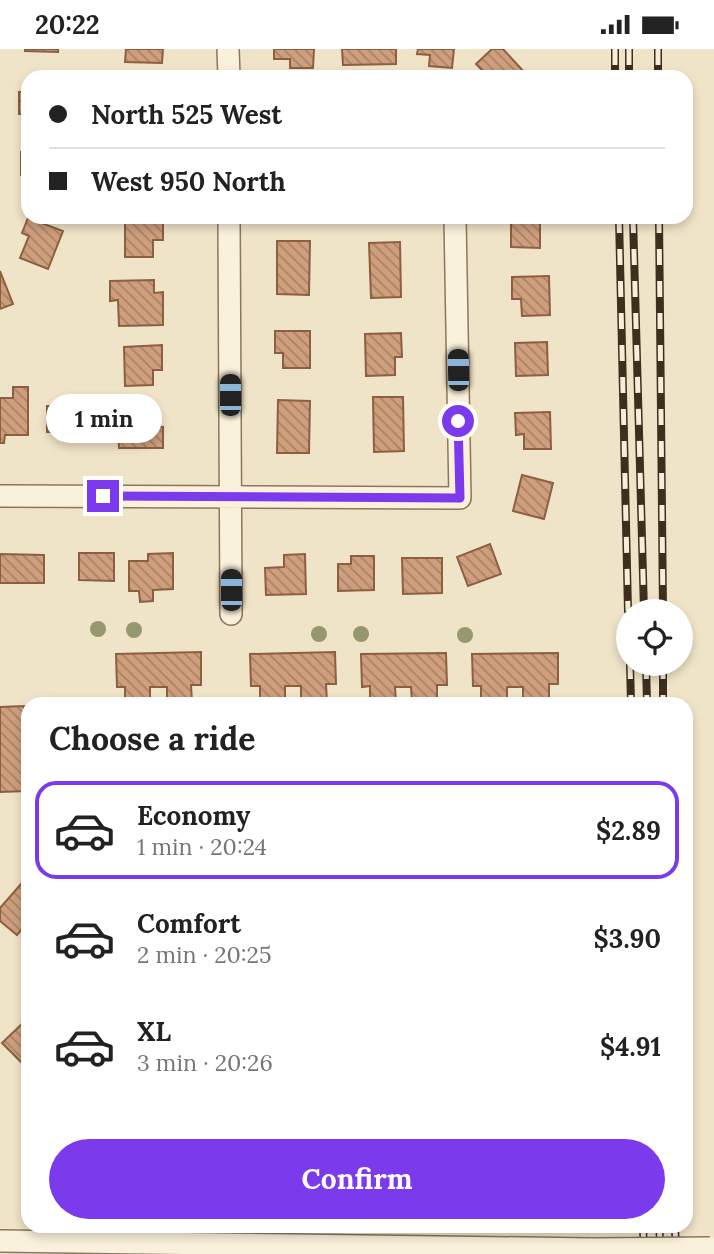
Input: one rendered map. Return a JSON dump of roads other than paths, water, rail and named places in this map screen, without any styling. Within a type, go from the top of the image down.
[{"type":"street","points":[[228,49],[229,70]]},
{"type":"street","points":[[229,224],[231,614]]},
{"type":"street","points":[[0,496],[460,498],[455,224]]},
{"type":"street","points":[[0,1241],[592,1249],[712,1248]]},
{"type":"railway","points":[[615,49],[615,70]]},
{"type":"railway","points":[[629,49],[629,70]]},
{"type":"railway","points":[[658,49],[658,70]]},
{"type":"railway","points":[[619,224],[628,599]]},
{"type":"railway","points":[[633,224],[644,599]]},
{"type":"railway","points":[[659,224],[663,599]]},
{"type":"railway","points":[[630,676],[631,697]]},
{"type":"railway","points":[[646,676],[647,697]]},
{"type":"railway","points":[[663,676],[663,697]]},
{"type":"railway","points":[[643,1233],[644,1254]]},
{"type":"railway","points":[[660,1233],[661,1254]]},
{"type":"railway","points":[[675,1233],[676,1254]]}]
